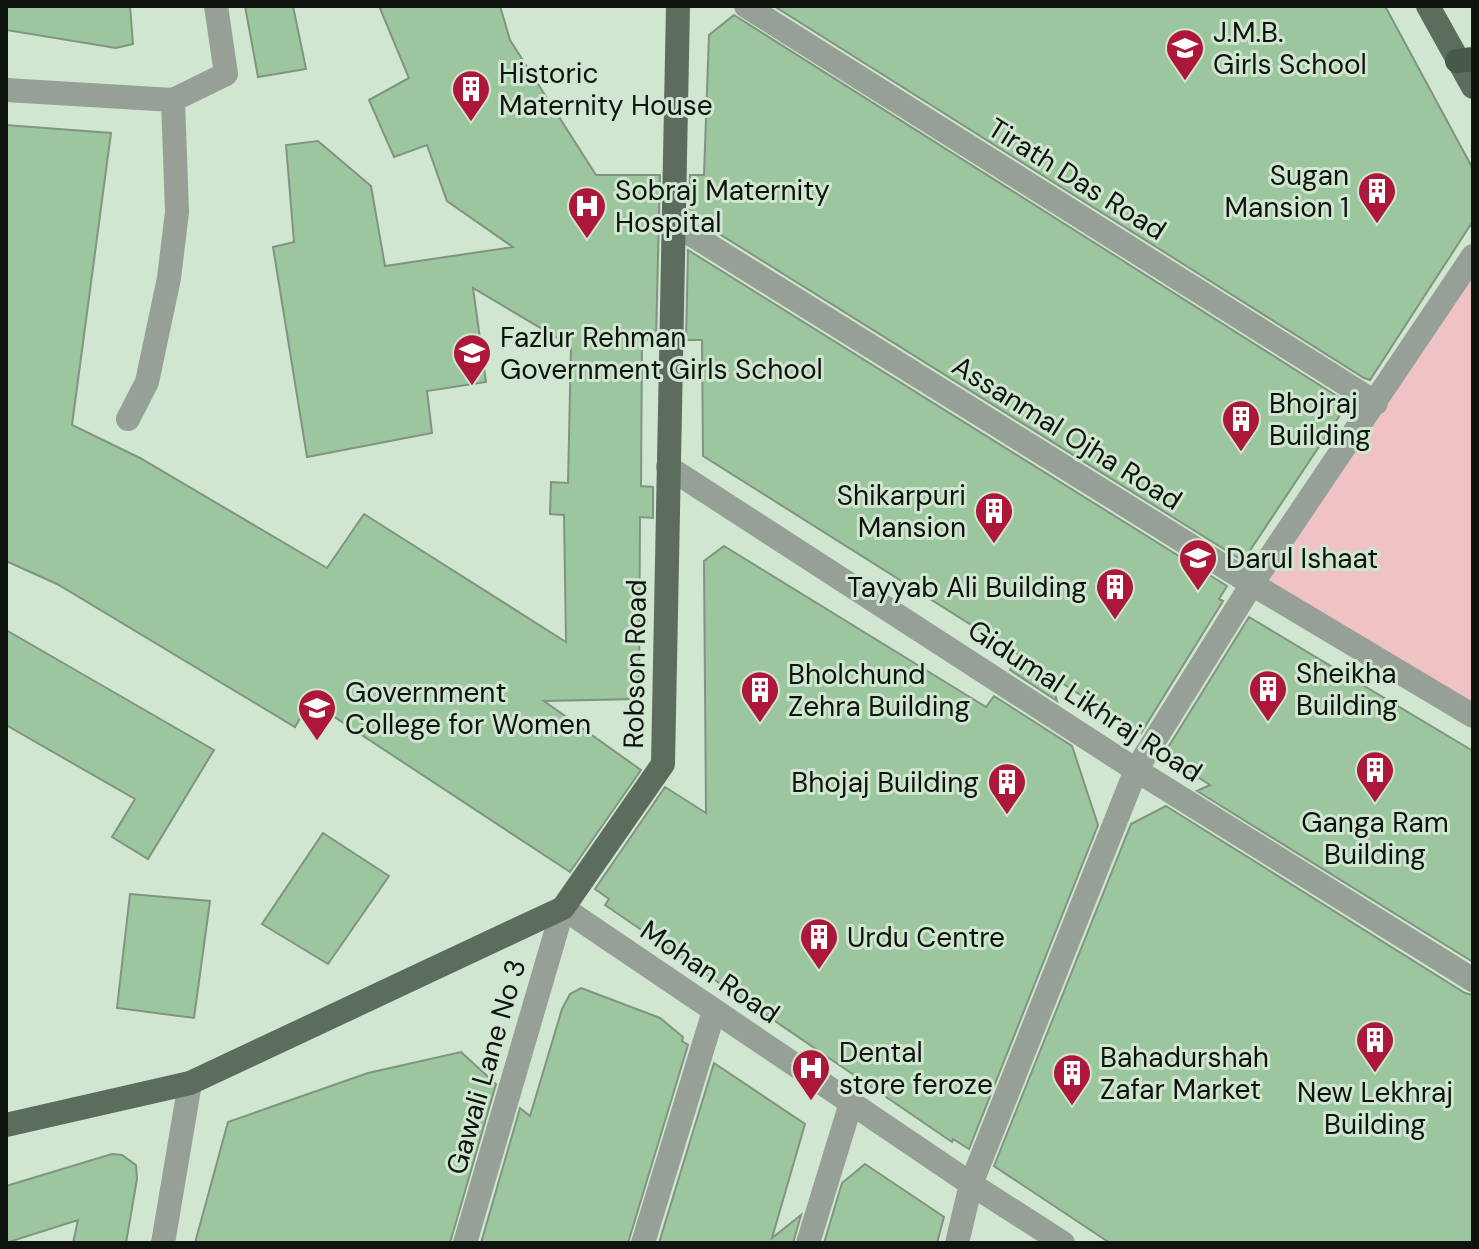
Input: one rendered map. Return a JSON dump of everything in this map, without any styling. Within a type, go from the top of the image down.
[{"type":"main road","name":"Robson Road","points":[[563,908],[663,764],[678,6]]},
{"type":"main road","points":[[1428,6],[1465,60],[1473,87]]},
{"type":"main road","points":[[6,1125],[190,1083],[563,908]]},
{"type":"street","points":[[6,90],[173,100],[226,74],[216,6]]},
{"type":"street","name":"Tirath Das Road","points":[[746,6],[1376,403]]},
{"type":"street","points":[[128,419],[147,382],[169,278],[177,212],[173,100]]},
{"type":"street","name":"Assanmal Ojha Road","points":[[673,223],[1252,584],[1473,716]]},
{"type":"street","points":[[957,1243],[971,1184],[1136,770],[1252,584],[1473,256]]},
{"type":"street","name":"Gidumal Likhraj Road","points":[[668,467],[1136,770],[1473,980]]},
{"type":"street","name":"Mohan Road","points":[[563,908],[1063,1243]]},
{"type":"street","name":"Gawali Lane No 3","points":[[465,1243],[563,908]]},
{"type":"street","points":[[643,1243],[714,1011]]},
{"type":"street","points":[[163,1243],[190,1083]]},
{"type":"street","points":[[808,1243],[851,1103]]},
{"type":"shaded area","points":[[1473,256],[1473,716],[1252,584]]},
{"type":"building","points":[[6,6],[130,6],[133,44],[116,48],[6,30]]},
{"type":"building","points":[[245,6],[293,6],[306,69],[258,77]]},
{"type":"building","points":[[379,6],[500,6],[510,40],[596,175],[660,175],[656,340],[642,340],[641,486],[653,487],[653,518],[640,517],[639,699],[544,701],[641,770],[570,872],[310,701],[295,727],[57,584],[6,561],[6,125],[111,133],[72,425],[140,458],[327,568],[364,514],[566,642],[564,515],[550,514],[551,482],[568,483],[571,346],[473,288],[486,382],[427,391],[432,433],[307,457],[273,247],[294,242],[286,145],[318,141],[371,186],[385,266],[513,247],[447,201],[427,145],[394,157],[369,100],[409,78]]},
{"type":"building","points":[[774,6],[1385,6],[1473,169],[1473,221],[1370,380]]},
{"type":"building","points":[[734,15],[1348,403],[1243,561],[689,215],[690,175],[704,175],[709,35]]},
{"type":"building","points":[[688,250],[1227,586],[1219,599],[1223,601],[1141,733],[1049,675],[1057,701],[1010,670],[1019,655],[703,456],[702,340],[686,340]]},
{"type":"building","points":[[724,546],[986,707],[994,696],[1072,746],[1098,825],[969,1149],[953,1139],[952,1142],[605,905],[609,899],[595,889],[665,787],[706,813],[704,561]]},
{"type":"building","points":[[1249,617],[1473,751],[1473,962],[1197,791],[1210,785],[1170,759],[1173,754],[1167,749]]},
{"type":"building","points":[[6,630],[214,750],[148,859],[112,837],[135,799],[6,725]]},
{"type":"building","points":[[1166,806],[1465,993],[1473,995],[1473,1243],[1110,1243],[994,1166],[1131,824]]},
{"type":"building","points":[[323,833],[389,876],[328,964],[262,924]]},
{"type":"building","points":[[130,894],[210,901],[194,1018],[117,1008]]},
{"type":"building","points":[[581,988],[660,1018],[688,1045],[628,1243],[481,1243],[520,1108],[530,1116],[562,1009],[570,994]]},
{"type":"building","points":[[461,1052],[496,1084],[450,1243],[195,1243],[228,1122],[368,1073]]},
{"type":"building","points":[[714,1063],[805,1124],[772,1238],[801,1215],[793,1243],[659,1243]]},
{"type":"building","points":[[112,1154],[122,1155],[136,1165],[137,1179],[126,1243],[73,1243],[78,1220],[6,1243],[6,1186]]},
{"type":"building","points":[[865,1164],[944,1217],[937,1243],[824,1243],[842,1183]]},
{"type":"place","name":"J.M.B. Girls School","points":[[1185,82]]},
{"type":"place","name":"Historic Maternity House","points":[[471,123]]},
{"type":"place","name":"Sugan Mansion 1","points":[[1377,225]]},
{"type":"place","name":"Sobraj Maternity Hospital","points":[[587,240]]},
{"type":"place","name":"Fazlur Rehman Government Girls School","points":[[472,387]]},
{"type":"place","name":"Bhojraj Building","points":[[1241,453]]},
{"type":"place","name":"Shikarpuri Mansion","points":[[994,545]]},
{"type":"place","name":"Darul Ishaat","points":[[1198,592]]},
{"type":"place","name":"Tayyab Ali Building","points":[[1115,621]]},
{"type":"place","name":"Sheikha Building","points":[[1268,723]]},
{"type":"place","name":"Bholchund Zehra Building","points":[[760,724]]},
{"type":"place","name":"Government College for Women","points":[[317,742]]},
{"type":"place","name":"Ganga Ram Building","points":[[1375,804]]},
{"type":"place","name":"Bhojaj Building","points":[[1007,816]]},
{"type":"place","name":"Urdu Centre","points":[[819,971]]},
{"type":"place","name":"New Lekhraj Building","points":[[1375,1074]]},
{"type":"place","name":"Dental store feroze","points":[[811,1102]]},
{"type":"place","name":"Bahadurshah Zafar Market","points":[[1072,1107]]}]
